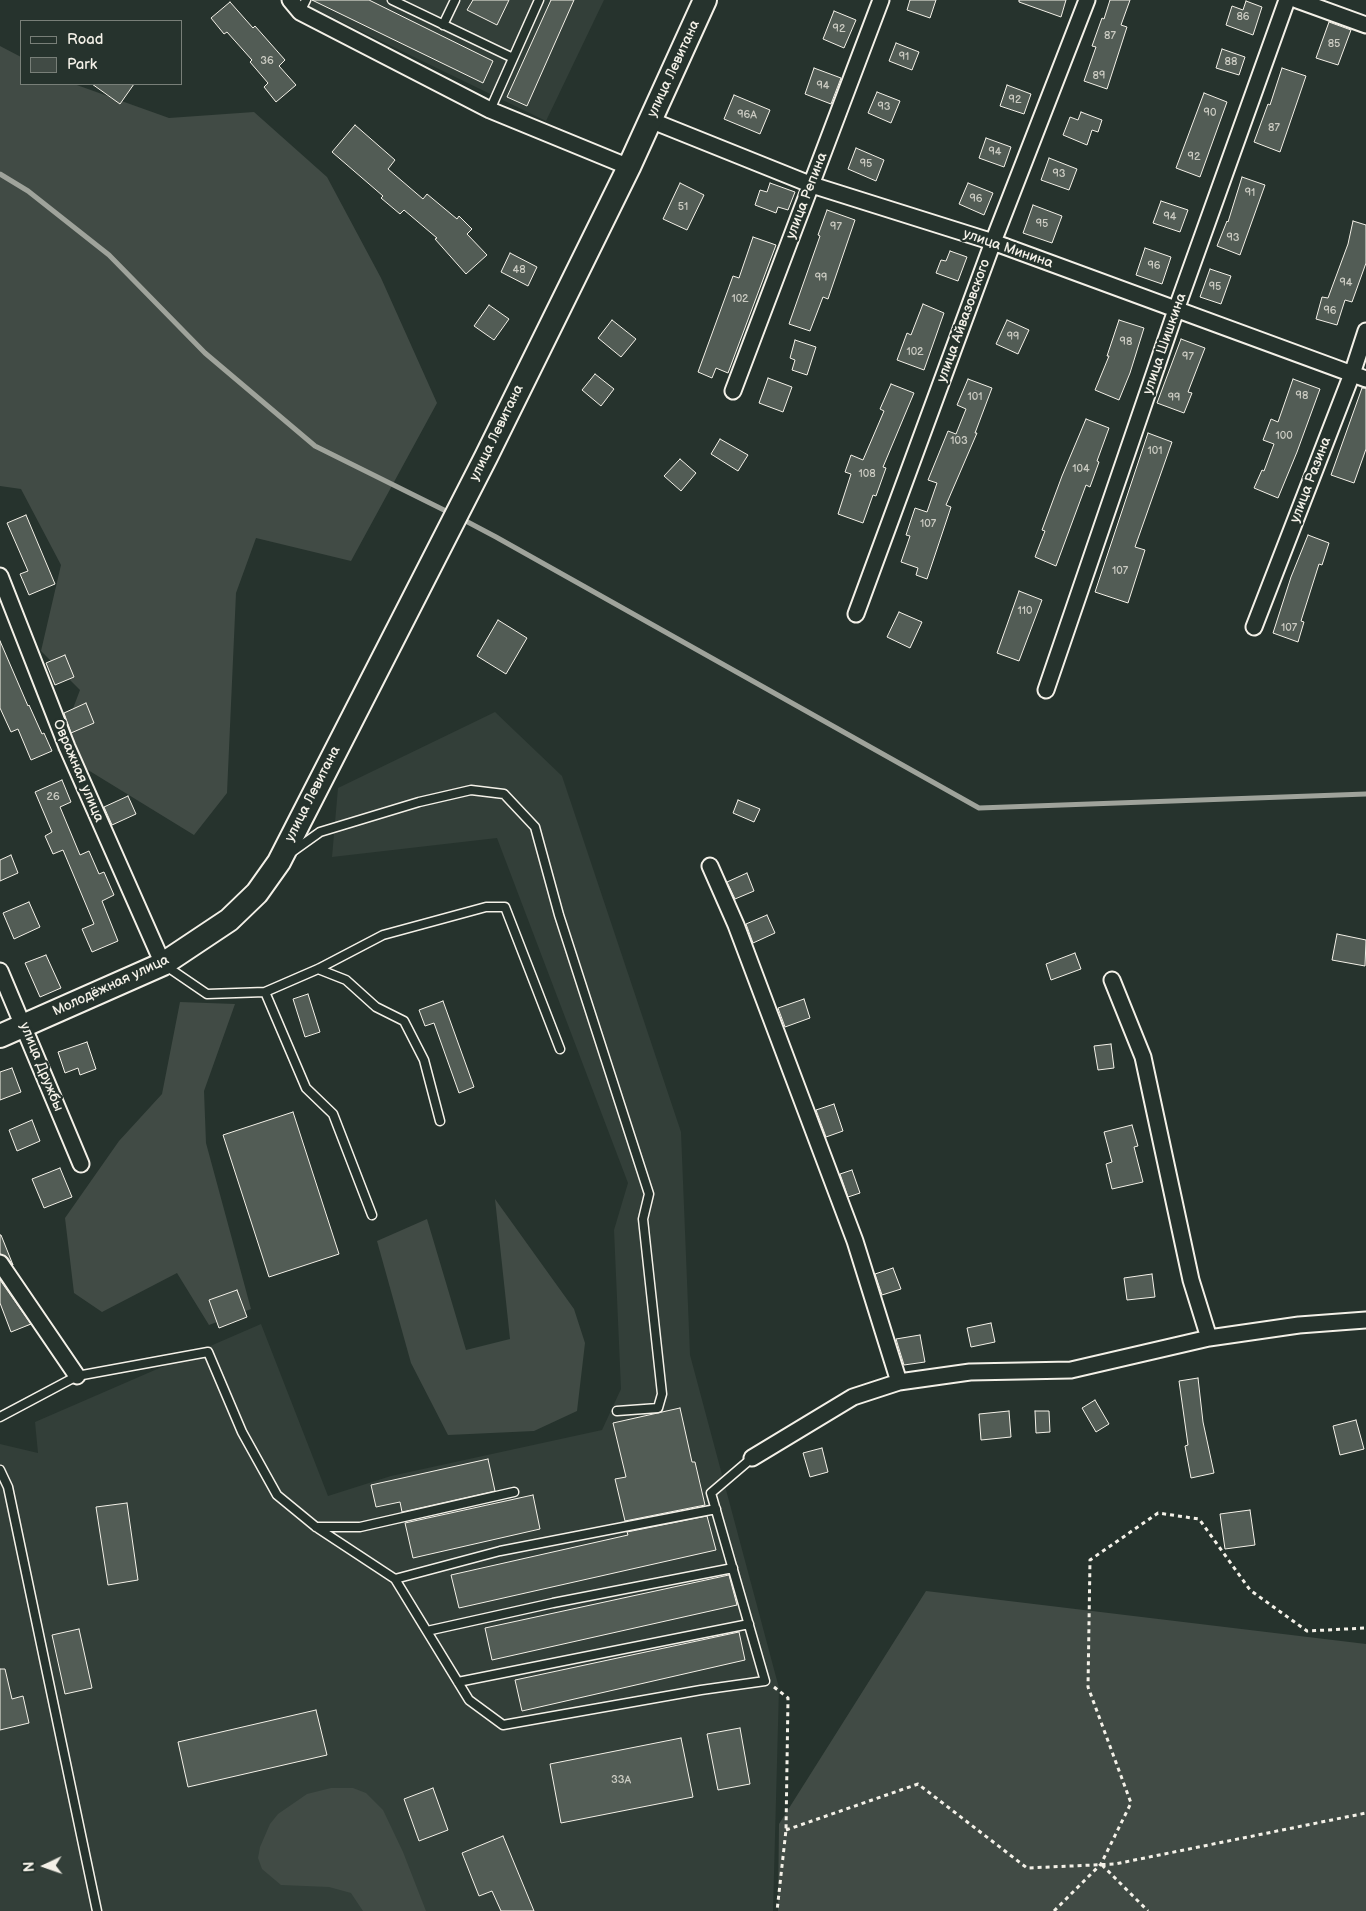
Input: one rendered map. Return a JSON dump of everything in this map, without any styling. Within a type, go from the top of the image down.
[{"type":"main road","name":"улица Левитана","points":[[279,862],[486,456],[629,167],[705,0]]},
{"type":"main road","name":"Молодёжная улица","points":[[0,1036],[163,964],[229,920],[257,893],[279,862]]},
{"type":"street","name":"улица Репина","points":[[733,391],[881,0]]},
{"type":"street","name":"улица Айвазовского","points":[[856,614],[993,242],[1086,0]]},
{"type":"street","name":"улица Шишкина","points":[[1046,690],[1176,310],[1287,0]]},
{"type":"street","points":[[1297,0],[1366,25]]},
{"type":"street","points":[[299,4],[490,110],[629,167]]},
{"type":"street","name":"улица Минина","points":[[650,120],[812,185],[993,242],[1366,379]]},
{"type":"street","name":"улица Разина","points":[[1254,627],[1352,374],[1366,331]]},
{"type":"street","name":"Овражная улица","points":[[0,576],[67,747],[163,964]]},
{"type":"street","points":[[710,866],[750,962],[855,1241],[899,1382]]},
{"type":"street","name":"улица Дружбы","points":[[0,971],[81,1164]]},
{"type":"street","points":[[1112,980],[1143,1057],[1191,1280],[1209,1338]]},
{"type":"street","points":[[0,1263],[77,1376]]},
{"type":"street","points":[[752,1458],[853,1396],[899,1382],[970,1372],[1071,1370],[1209,1338],[1299,1325],[1366,1320]]},
{"type":"lane","points":[[392,0],[513,58]]},
{"type":"lane","points":[[443,25],[455,0]]},
{"type":"lane","points":[[490,110],[538,0]]},
{"type":"lane","points":[[279,862],[320,832],[419,802],[471,790],[504,794],[535,827],[559,915],[649,1194],[643,1219],[662,1394],[658,1408],[617,1411]]},
{"type":"lane","points":[[163,964],[207,994],[265,992],[318,969],[383,935],[486,908],[506,907],[560,1049]]},
{"type":"lane","points":[[318,969],[346,980],[376,1007],[404,1021],[424,1060],[440,1122]]},
{"type":"lane","points":[[265,992],[306,1088],[333,1114],[372,1214]]},
{"type":"lane","points":[[0,1417],[77,1376],[208,1352],[242,1432],[277,1495],[316,1526],[394,1579],[469,1700],[503,1725],[701,1690],[765,1681],[712,1493],[752,1458]]},
{"type":"lane","points":[[0,1470],[8,1487],[97,1911]]},
{"type":"lane","points":[[316,1526],[360,1527],[514,1492]]},
{"type":"lane","points":[[394,1579],[500,1551],[716,1509]]},
{"type":"lane","points":[[427,1631],[553,1603],[733,1568]]},
{"type":"lane","points":[[458,1682],[749,1624]]},
{"type":"path","points":[[1054,1911],[1101,1864],[1131,1803],[1088,1687],[1090,1560],[1158,1513],[1200,1520],[1250,1590],[1307,1631],[1366,1628]]},
{"type":"path","points":[[765,1681],[788,1698],[786,1830],[777,1911]]},
{"type":"path","points":[[786,1830],[918,1784],[1028,1868],[1125,1862],[1366,1813]]},
{"type":"path","points":[[1101,1864],[1148,1911]]},
{"type":"shaded area","points":[[306,0],[604,0],[546,121],[313,8]]},
{"type":"shaded area","points":[[495,712],[562,776],[681,1132],[690,1355],[779,1688],[773,1911],[0,1911],[0,1444],[38,1453],[35,1422],[261,1324],[328,1496],[391,1476],[602,1430],[621,1389],[614,1230],[628,1183],[497,838],[332,857],[338,788]]},
{"type":"green space","points":[[0,46],[20,56],[20,85],[77,85],[169,118],[254,112],[327,177],[381,278],[437,403],[351,561],[256,538],[236,593],[227,793],[194,835],[57,751],[80,690],[41,651],[61,565],[21,489],[0,486]]},
{"type":"green space","points":[[180,1002],[235,1004],[204,1091],[206,1143],[251,1309],[209,1325],[177,1273],[102,1312],[74,1293],[65,1218],[119,1141],[162,1094]]},
{"type":"green space","points":[[495,1199],[574,1309],[585,1343],[577,1411],[534,1431],[448,1435],[411,1363],[377,1241],[427,1219],[466,1350],[510,1339]]},
{"type":"green space","points":[[926,1591],[1366,1644],[1366,1911],[778,1911],[779,1824]]},
{"type":"green space","points":[[331,1788],[353,1788],[366,1793],[383,1810],[403,1852],[426,1911],[363,1911],[351,1893],[329,1887],[281,1885],[262,1869],[258,1858],[260,1847],[270,1824],[278,1814],[307,1794]]},
{"type":"building","points":[[312,0],[369,0],[493,61],[483,83]]},
{"type":"building","points":[[473,0],[509,0],[497,25],[467,10]]},
{"type":"building","points":[[551,0],[574,0],[527,106],[507,97]]},
{"type":"building","points":[[910,0],[936,0],[930,18],[907,10]]},
{"type":"building","points":[[1019,0],[1066,0],[1061,17],[1019,2]]},
{"type":"building","points":[[1110,0],[1130,0],[1121,25],[1127,27],[1107,89],[1084,81],[1096,47],[1092,46]]},
{"type":"building","points":[[1246,1],[1262,7],[1253,35],[1226,25],[1232,6],[1243,10]]},
{"type":"building","points":[[230,2],[253,28],[255,26],[285,60],[279,66],[296,85],[276,102],[264,87],[268,83],[250,62],[252,60],[227,32],[224,34],[211,18]]},
{"type":"building","points":[[834,11],[856,20],[844,48],[823,39]]},
{"type":"building","points":[[1329,22],[1351,30],[1338,65],[1316,58]]},
{"type":"building","points":[[896,43],[919,52],[912,70],[889,61]]},
{"type":"building","points":[[1222,49],[1245,57],[1239,75],[1216,68]]},
{"type":"building","points":[[814,68],[841,78],[831,104],[805,94]]},
{"type":"building","points":[[1282,68],[1306,76],[1280,152],[1254,142],[1268,104],[1270,105]]},
{"type":"building","points":[[93,85],[133,85],[120,104]]},
{"type":"building","points":[[1007,85],[1031,94],[1024,114],[1000,106]]},
{"type":"building","points":[[877,92],[900,101],[891,123],[868,113]]},
{"type":"building","points":[[1204,93],[1227,102],[1200,177],[1176,168]]},
{"type":"building","points":[[734,95],[770,110],[760,134],[724,119]]},
{"type":"building","points":[[1081,112],[1102,120],[1098,132],[1092,130],[1087,145],[1063,135],[1070,117],[1078,120]]},
{"type":"building","points":[[355,125],[395,160],[388,169],[423,199],[427,194],[457,219],[459,216],[472,229],[467,234],[487,255],[466,274],[435,239],[437,238],[404,210],[400,214],[381,198],[383,196],[332,152]]},
{"type":"building","points":[[986,138],[1011,147],[1004,167],[979,158]]},
{"type":"building","points":[[856,148],[884,160],[876,181],[848,169]]},
{"type":"building","points":[[1049,158],[1077,169],[1069,190],[1041,180]]},
{"type":"building","points":[[1242,177],[1265,185],[1240,255],[1217,246],[1228,222]]},
{"type":"building","points":[[680,183],[704,195],[687,230],[663,219]]},
{"type":"building","points":[[770,183],[795,192],[788,210],[778,207],[776,213],[755,205],[760,190],[767,192]]},
{"type":"building","points":[[968,183],[993,193],[984,215],[959,204]]},
{"type":"building","points":[[1161,201],[1188,210],[1180,232],[1153,223]]},
{"type":"building","points":[[1033,205],[1062,216],[1052,243],[1023,233]]},
{"type":"building","points":[[827,210],[855,220],[828,299],[823,297],[810,331],[789,324],[820,236],[818,235]]},
{"type":"building","points":[[1353,221],[1366,225],[1366,263],[1352,302],[1345,300],[1337,325],[1316,319],[1322,297],[1328,298],[1348,244]]},
{"type":"building","points":[[753,237],[776,245],[728,373],[716,368],[712,378],[698,372],[733,276],[739,278]]},
{"type":"building","points":[[1145,248],[1171,257],[1162,284],[1136,275]]},
{"type":"building","points":[[950,251],[967,257],[958,281],[936,273],[941,260],[946,261]]},
{"type":"building","points":[[510,253],[537,267],[528,286],[501,272]]},
{"type":"building","points":[[1210,269],[1231,276],[1221,304],[1200,297]]},
{"type":"building","points":[[923,304],[944,313],[924,370],[897,360],[907,333],[911,335]]},
{"type":"building","points":[[489,305],[509,319],[494,340],[474,326]]},
{"type":"building","points":[[612,320],[636,339],[621,357],[598,338]]},
{"type":"building","points":[[1007,320],[1029,330],[1018,354],[996,344]]},
{"type":"building","points":[[1119,320],[1144,328],[1130,373],[1119,400],[1095,390],[1109,356],[1107,356]]},
{"type":"building","points":[[1181,339],[1205,348],[1188,392],[1192,393],[1184,413],[1157,403]]},
{"type":"building","points":[[795,340],[816,347],[807,375],[792,370],[795,360],[790,358]]},
{"type":"building","points":[[595,374],[614,389],[601,406],[582,390]]},
{"type":"building","points":[[768,378],[792,387],[783,412],[759,403]]},
{"type":"building","points":[[968,379],[992,388],[975,433],[977,433],[946,505],[951,507],[927,579],[916,575],[918,568],[901,562],[910,536],[906,535],[915,508],[927,512],[937,483],[928,480],[948,431],[956,434],[966,409],[957,405]]},
{"type":"building","points":[[1293,379],[1320,389],[1278,498],[1254,488],[1262,470],[1264,471],[1274,444],[1263,440],[1271,419],[1278,422]]},
{"type":"building","points":[[891,384],[914,393],[883,467],[886,468],[876,496],[873,495],[863,523],[838,514],[851,474],[845,472],[851,455],[863,460],[884,411],[880,409]]},
{"type":"building","points":[[1362,388],[1366,388],[1366,449],[1354,483],[1331,475]]},
{"type":"building","points":[[1086,419],[1109,428],[1090,487],[1086,485],[1056,566],[1035,557],[1045,531],[1042,530]]},
{"type":"building","points":[[1148,433],[1172,442],[1135,547],[1145,550],[1128,603],[1095,592]]},
{"type":"building","points":[[720,439],[748,455],[738,471],[711,454]]},
{"type":"building","points":[[680,459],[696,473],[681,491],[664,476]]},
{"type":"building","points":[[26,515],[55,584],[29,595],[20,574],[28,571],[7,523]]},
{"type":"building","points":[[1308,535],[1329,543],[1322,565],[1319,564],[1301,621],[1304,622],[1298,642],[1273,633],[1291,577]]},
{"type":"building","points":[[1019,591],[1042,600],[1019,661],[997,653]]},
{"type":"building","points":[[899,612],[922,622],[910,648],[887,637]]},
{"type":"building","points":[[498,620],[527,638],[506,674],[477,656]]},
{"type":"building","points":[[0,641],[28,706],[52,751],[31,760],[18,729],[11,732],[0,708]]},
{"type":"building","points":[[65,655],[74,677],[55,685],[46,663]]},
{"type":"building","points":[[86,703],[94,723],[71,733],[64,713]]},
{"type":"building","points":[[62,780],[71,802],[60,807],[80,855],[89,851],[99,874],[104,872],[114,895],[102,901],[118,941],[92,952],[82,929],[94,924],[63,850],[53,854],[45,836],[52,832],[35,792]]},
{"type":"building","points":[[128,796],[136,814],[112,825],[104,807]]},
{"type":"building","points":[[738,800],[760,809],[754,822],[733,813]]},
{"type":"building","points":[[11,855],[18,873],[0,881],[0,860]]},
{"type":"building","points":[[747,873],[754,891],[735,899],[727,882]]},
{"type":"building","points":[[29,902],[40,927],[14,939],[3,913]]},
{"type":"building","points":[[767,915],[775,933],[753,943],[746,924]]},
{"type":"building","points":[[1337,934],[1366,940],[1365,966],[1332,960]]},
{"type":"building","points":[[1075,953],[1081,969],[1051,980],[1046,964]]},
{"type":"building","points":[[46,955],[61,988],[40,997],[25,963]]},
{"type":"building","points":[[308,994],[320,1032],[305,1037],[293,999]]},
{"type":"building","points":[[804,999],[810,1018],[785,1027],[778,1008]]},
{"type":"building","points":[[443,1001],[474,1087],[459,1093],[434,1023],[425,1026],[419,1010]]},
{"type":"building","points":[[87,1042],[96,1069],[80,1075],[78,1068],[65,1073],[58,1052]]},
{"type":"building","points":[[1111,1044],[1114,1068],[1098,1070],[1094,1046]]},
{"type":"building","points":[[12,1068],[21,1092],[0,1100],[0,1072]]},
{"type":"building","points":[[834,1104],[843,1131],[826,1137],[816,1110]]},
{"type":"building","points":[[293,1112],[339,1254],[269,1277],[223,1135]]},
{"type":"building","points":[[32,1120],[40,1141],[17,1151],[9,1130]]},
{"type":"building","points":[[1132,1125],[1138,1146],[1134,1147],[1143,1182],[1112,1189],[1106,1164],[1112,1162],[1104,1132]]},
{"type":"building","points":[[60,1168],[72,1197],[44,1208],[32,1179]]},
{"type":"building","points":[[852,1170],[860,1193],[848,1197],[840,1174]]},
{"type":"building","points":[[0,1235],[13,1265],[7,1257],[0,1254]]},
{"type":"building","points":[[893,1268],[901,1289],[882,1295],[875,1274]]},
{"type":"building","points":[[1152,1274],[1155,1297],[1127,1300],[1124,1278]]},
{"type":"building","points":[[0,1280],[31,1324],[11,1332],[0,1303]]},
{"type":"building","points":[[237,1290],[247,1317],[219,1328],[209,1300]]},
{"type":"building","points":[[991,1323],[995,1342],[971,1347],[967,1328]]},
{"type":"building","points":[[920,1335],[925,1362],[904,1365],[896,1339]]},
{"type":"building","points":[[1198,1378],[1203,1422],[1214,1473],[1191,1478],[1185,1446],[1188,1445],[1179,1381]]},
{"type":"building","points":[[1095,1400],[1109,1424],[1096,1432],[1082,1408]]},
{"type":"building","points":[[680,1408],[692,1462],[695,1462],[705,1505],[625,1521],[615,1479],[626,1477],[613,1423]]},
{"type":"building","points":[[1009,1411],[1011,1437],[981,1440],[979,1414]]},
{"type":"building","points":[[1035,1411],[1049,1411],[1050,1432],[1036,1433]]},
{"type":"building","points":[[1356,1420],[1364,1449],[1340,1455],[1333,1426]]},
{"type":"building","points":[[822,1448],[828,1472],[810,1477],[803,1453]]},
{"type":"building","points":[[488,1459],[495,1491],[402,1512],[400,1502],[376,1507],[371,1485]]},
{"type":"building","points":[[533,1495],[540,1529],[413,1558],[405,1523]]},
{"type":"building","points":[[127,1503],[138,1580],[108,1585],[96,1507]]},
{"type":"building","points":[[1250,1510],[1255,1545],[1225,1549],[1220,1514]]},
{"type":"building","points":[[707,1516],[716,1550],[459,1608],[451,1575],[628,1535],[627,1532]]},
{"type":"building","points":[[729,1575],[737,1605],[492,1660],[485,1628]]},
{"type":"building","points":[[79,1629],[92,1688],[65,1694],[52,1635]]},
{"type":"building","points":[[739,1632],[745,1660],[522,1711],[515,1680]]},
{"type":"building","points":[[0,1669],[5,1669],[12,1699],[23,1696],[29,1723],[0,1730]]},
{"type":"building","points":[[316,1710],[327,1755],[188,1787],[178,1742]]},
{"type":"building","points":[[740,1728],[750,1784],[718,1790],[707,1734]]},
{"type":"building","points":[[681,1738],[693,1797],[561,1823],[550,1764]]},
{"type":"building","points":[[433,1788],[448,1830],[419,1841],[404,1799]]},
{"type":"building","points":[[503,1836],[534,1911],[501,1911],[492,1891],[479,1896],[462,1853]]},
{"type":"waterway","points":[[0,174],[28,191],[109,255],[205,353],[315,446],[452,514]]},
{"type":"waterway","points":[[462,519],[979,808],[1366,794]]}]
